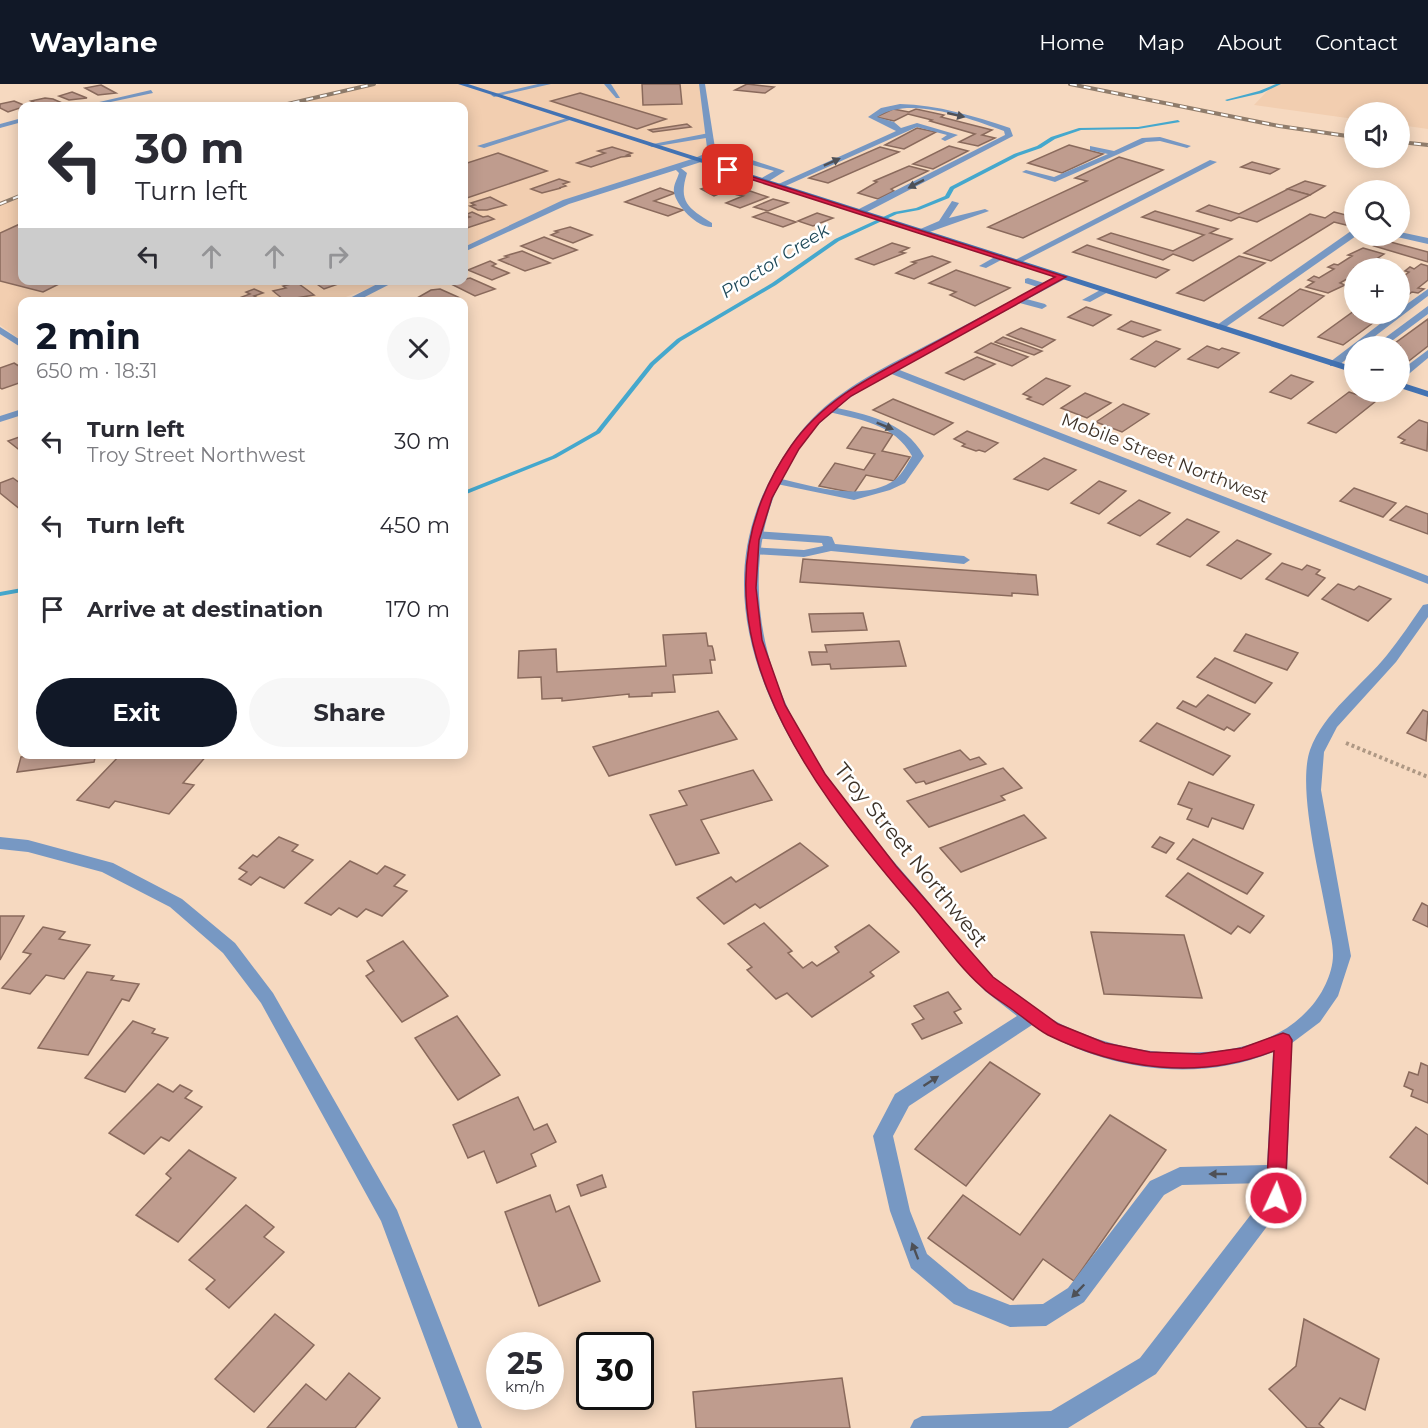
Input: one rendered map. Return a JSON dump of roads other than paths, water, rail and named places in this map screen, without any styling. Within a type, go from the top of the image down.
[{"type":"main road","points":[[461,84],[1344,366]]},
{"type":"main road","points":[[1410,388],[1428,394]]},
{"type":"street","points":[[494,95],[548,84]]},
{"type":"street","points":[[608,84],[618,97]]},
{"type":"street","points":[[468,248],[566,202],[698,160],[707,155],[710,149],[702,84]]},
{"type":"street","points":[[104,102],[151,92],[142,88]]},
{"type":"street","points":[[860,212],[1009,136],[1007,130],[987,123],[931,109],[906,106],[888,108],[877,112],[872,117],[891,124],[900,131]]},
{"type":"street","points":[[481,146],[569,119]]},
{"type":"street","points":[[0,126],[18,121]]},
{"type":"street","points":[[778,186],[917,125],[954,135],[945,139]]},
{"type":"street","points":[[652,146],[709,135]]},
{"type":"street","points":[[1026,172],[1055,180],[1114,153],[1152,139],[1187,146]]},
{"type":"street","points":[[1093,147],[1114,153]]},
{"type":"street","points":[[710,149],[781,171],[763,181]]},
{"type":"street","points":[[728,170],[748,161]]},
{"type":"street","points":[[1015,262],[1213,162]]},
{"type":"street","points":[[677,167],[683,173],[678,187],[680,199],[689,211],[709,225]]},
{"type":"street","points":[[942,223],[956,203]]},
{"type":"street","points":[[921,232],[942,223],[985,211]]},
{"type":"street","points":[[1410,237],[1428,241]]},
{"type":"street","points":[[1220,327],[1344,240]]},
{"type":"street","points":[[983,266],[1000,257]]},
{"type":"street","name":"Troy Street Northwest","points":[[1062,277],[890,369],[848,394],[816,421],[795,448],[767,498],[755,535],[753,550],[750,588],[756,640],[779,705],[819,777],[891,870],[987,982],[1052,1029],[1104,1050],[1150,1060],[1200,1061],[1243,1055],[1283,1040],[1314,1017],[1332,991],[1342,956],[1313,790],[1317,753],[1332,725],[1391,659],[1428,608]]},
{"type":"street","points":[[1028,281],[1044,286]]},
{"type":"street","points":[[357,297],[383,285]]},
{"type":"street","points":[[1086,300],[1105,291]]},
{"type":"street","points":[[1370,336],[1428,292]]},
{"type":"street","points":[[1019,300],[1042,306]]},
{"type":"street","points":[[1392,336],[1428,309]]},
{"type":"street","points":[[0,330],[18,342]]},
{"type":"street","points":[[1410,368],[1428,353]]},
{"type":"street","points":[[1334,364],[1344,356]]},
{"type":"street","name":"Mobile Street Northwest","points":[[890,369],[1428,580]]},
{"type":"street","points":[[776,481],[854,496],[886,488],[901,481],[918,456],[915,448],[903,433],[866,418],[830,409]]},
{"type":"street","points":[[0,419],[18,413]]},
{"type":"street","points":[[755,535],[828,540],[829,547]]},
{"type":"street","points":[[753,550],[814,553],[825,551],[829,547],[964,560]]},
{"type":"street","points":[[0,843],[28,846],[107,867],[176,903],[229,948],[267,998],[390,1217],[470,1428]]},
{"type":"street","points":[[1033,1015],[902,1100],[883,1136],[900,1211],[919,1261],[962,1297],[1010,1316],[1046,1316],[1076,1295],[1157,1188],[1180,1176],[1277,1174]]},
{"type":"street","points":[[922,1428],[1054,1423],[1148,1366],[1276,1198],[1283,1040]]},
{"type":"waterway","name":"Proctor Creek","points":[[1227,100],[1261,92],[1279,84]]},
{"type":"waterway","name":"Proctor Creek","points":[[468,491],[554,457],[598,432],[652,364],[679,340],[774,284],[837,240],[896,213],[917,209],[947,197],[952,188],[1016,155],[1039,147],[1053,138],[1081,129],[1138,128],[1178,121]]},
{"type":"waterway","name":"Proctor Creek","points":[[0,594],[18,591]]},
{"type":"railway","points":[[296,102],[374,84]]},
{"type":"railway","points":[[1070,84],[1279,126],[1344,136]]},
{"type":"railway","points":[[1410,143],[1428,145]]},
{"type":"railway","points":[[0,204],[18,197]]}]
